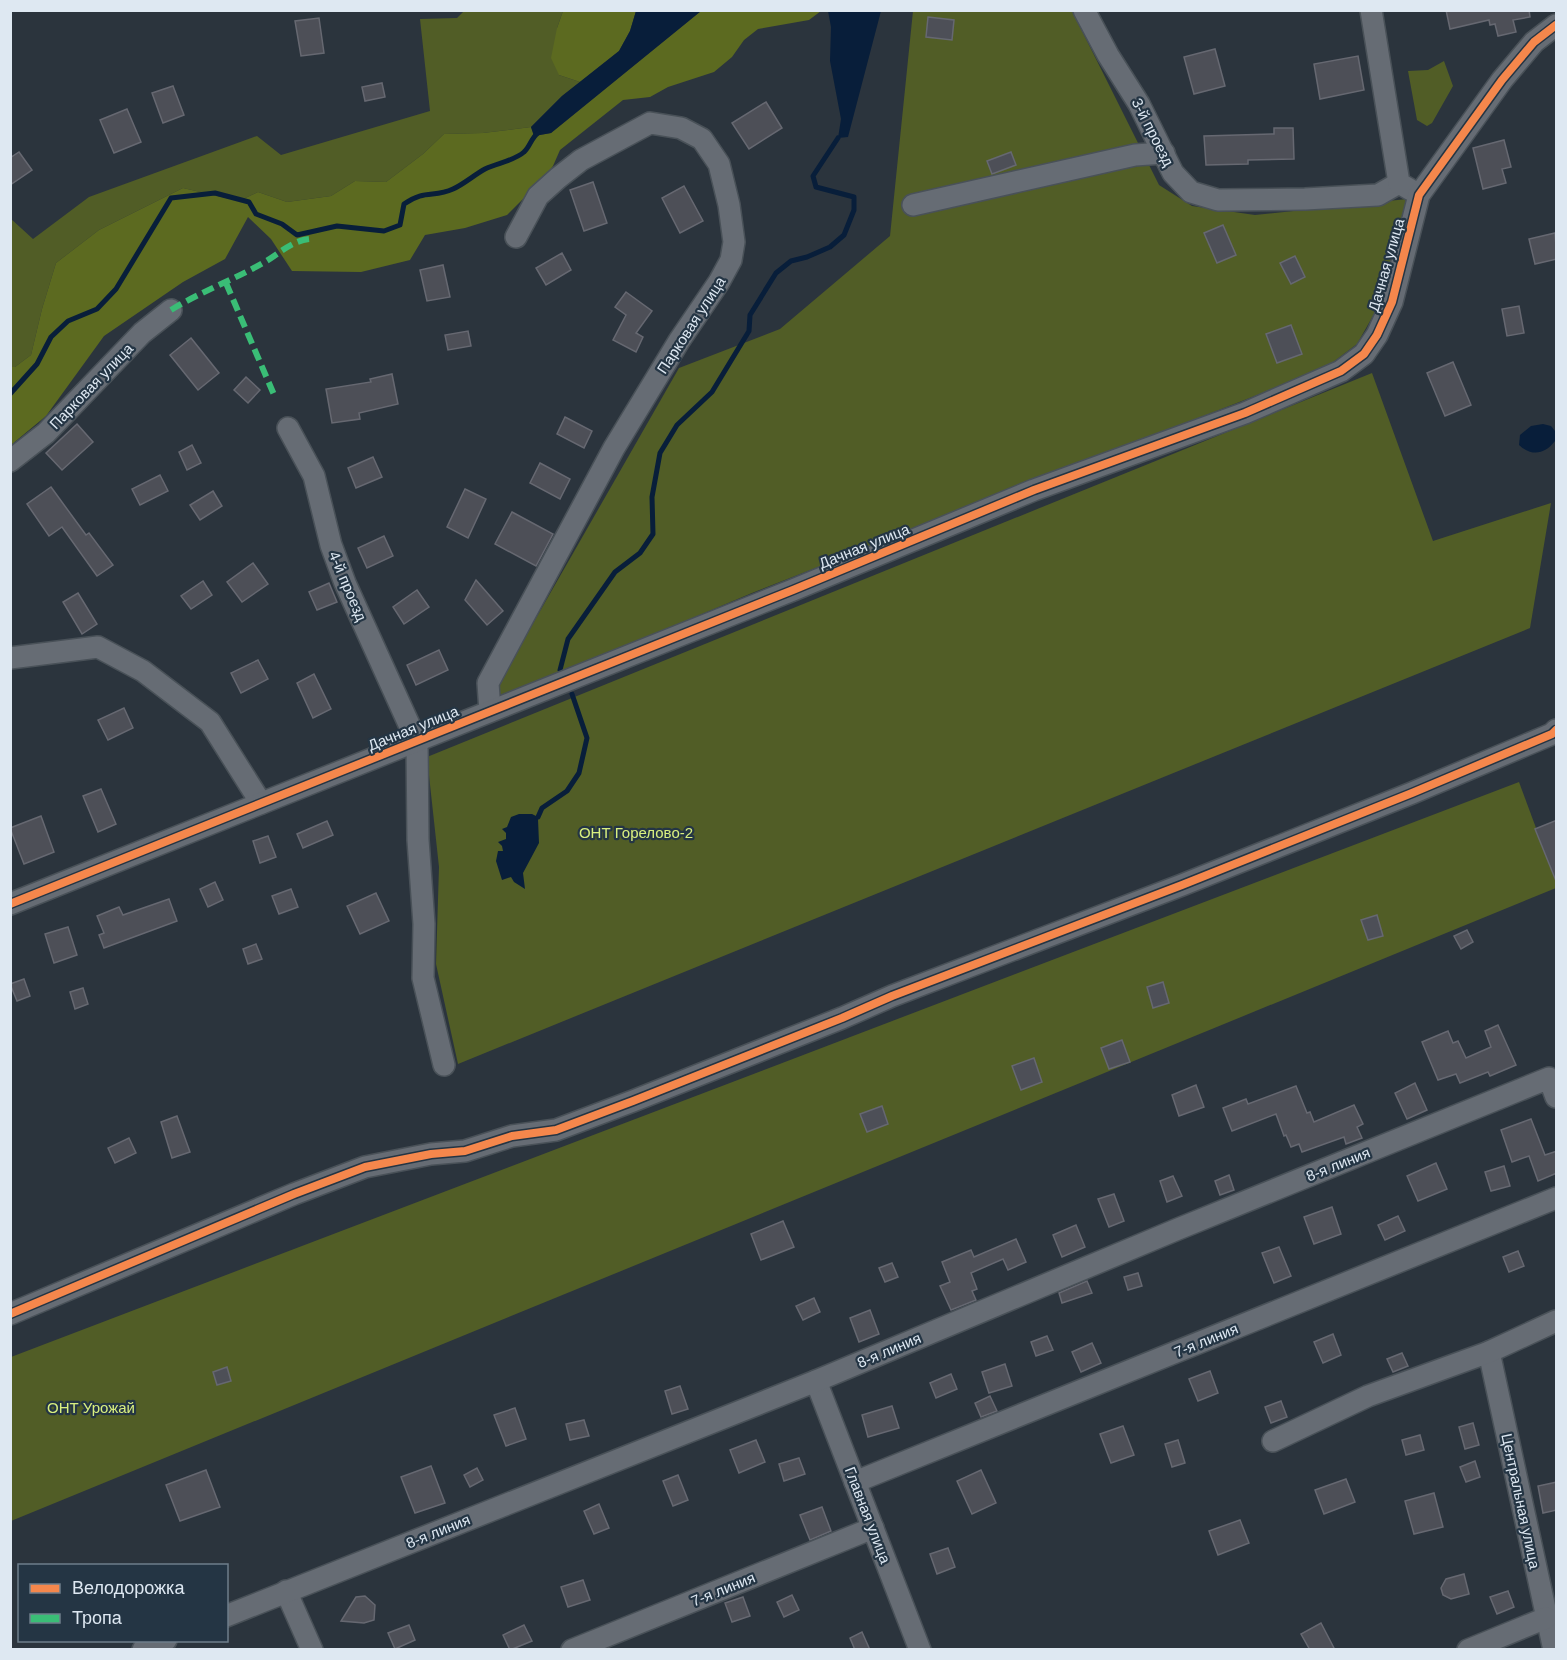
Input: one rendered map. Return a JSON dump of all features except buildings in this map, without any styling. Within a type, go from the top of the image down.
[{"type":"street","name":"3-й проезд","points":[[1084,10],[1108,55],[1139,104],[1173,173],[1191,192],[1218,200],[1305,199],[1378,195],[1399,183]]},
{"type":"street","points":[[1371,10],[1399,183],[1419,195]]},
{"type":"street","points":[[1553,10],[1556,26]]},
{"type":"street","name":"Дачная улица","points":[[10,904],[793,590],[1034,490],[1245,413],[1341,371],[1364,354],[1377,335],[1392,302],[1419,195],[1507,74],[1534,42],[1556,26]]},
{"type":"street","name":"Парковая улица","points":[[489,711],[488,683],[614,448],[731,260],[734,242],[729,205],[719,164],[702,139],[681,128],[650,123],[581,160],[558,178],[538,196],[516,237]]},
{"type":"street","points":[[913,205],[1135,155],[1164,153]]},
{"type":"street","name":"Парковая улица","points":[[10,461],[46,433],[142,333],[171,310]]},
{"type":"street","name":"4-й проезд","points":[[288,428],[314,476],[331,545],[345,583],[417,742]]},
{"type":"street","points":[[10,658],[98,647],[144,670],[210,722],[261,803]]},
{"type":"street","points":[[10,1314],[294,1194],[364,1167],[431,1154],[465,1151],[512,1136],[555,1130],[622,1105],[892,996],[1193,881],[1412,793],[1557,730]]},
{"type":"street","points":[[417,742],[418,840],[424,924],[423,978],[444,1065]]},
{"type":"street","name":"8-я линия","points":[[228,1615],[816,1381],[1178,1229],[1554,1083]]},
{"type":"street","name":"7-я линия","points":[[855,1482],[1557,1198]]},
{"type":"street","points":[[1273,1441],[1368,1396],[1489,1352],[1557,1321]]},
{"type":"street","name":"Центральная улица","points":[[1489,1352],[1554,1650]]},
{"type":"street","name":"Главная улица","points":[[816,1381],[920,1650]]},
{"type":"street","name":"7-я линия","points":[[572,1650],[873,1528]]},
{"type":"street","points":[[286,1591],[312,1650]]},
{"type":"street","points":[[1467,1650],[1546,1618]]},
{"type":"street","points":[[144,1650],[164,1642]]},
{"type":"green space","points":[[464,11],[563,11],[557,28],[559,75],[580,82],[562,96],[531,127],[483,133],[444,134],[423,154],[386,182],[355,181],[331,196],[287,202],[258,192],[239,201],[183,188],[99,230],[56,263],[31,355],[15,367],[11,367],[10,218],[33,239],[89,197],[257,136],[281,155],[430,111],[420,19],[457,18]]},
{"type":"green space","points":[[563,11],[636,11],[630,31],[619,51],[580,82],[559,75],[551,58]]},
{"type":"green space","points":[[701,11],[821,11],[809,20],[758,29],[744,40],[732,57],[714,72],[668,87],[650,97],[623,100],[560,150],[553,166],[543,179],[507,215],[465,228],[425,235],[410,260],[361,272],[292,271],[271,239],[248,217],[225,259],[183,282],[104,336],[46,416],[11,445],[11,367],[15,367],[31,355],[56,263],[99,230],[183,188],[239,201],[258,192],[287,202],[331,196],[355,181],[386,182],[423,154],[444,134],[483,133],[531,127],[534,136],[551,133]]},
{"type":"green space","points":[[913,11],[1072,11],[1159,185],[1192,206],[1255,215],[1407,199],[1382,300],[1357,344],[1324,369],[752,593],[498,700],[500,681],[679,368],[780,329],[890,236]]},
{"type":"green space","points":[[1444,61],[1453,86],[1432,123],[1427,126],[1417,120],[1408,71],[1428,70]]},
{"type":"green space","name":"ОНТ Горелово-2","points":[[1372,373],[1433,541],[1551,503],[1530,628],[458,1064],[436,964],[439,867],[427,757]]},
{"type":"green space","name":"ОНТ Урожай","points":[[1519,782],[1556,882],[1556,888],[11,1521],[11,1357]]},
{"type":"water","points":[[636,11],[701,11],[551,133],[534,136],[531,127],[562,96],[619,51],[630,31]]},
{"type":"water","points":[[828,11],[881,11],[848,137],[838,138],[841,119],[830,61],[831,27]]},
{"type":"water","points":[[1543,424],[1551,426],[1555,431],[1555,441],[1547,449],[1533,452],[1519,445],[1520,435],[1531,426]]},
{"type":"water","points":[[519,814],[532,814],[538,817],[539,843],[523,873],[525,889],[514,882],[511,877],[502,880],[496,861],[498,851],[503,851],[498,842],[506,839],[506,833],[502,829],[507,827],[511,817]]},
{"type":"waterway","points":[[10,394],[37,364],[51,337],[68,321],[97,309],[116,289],[171,198],[215,193],[249,202],[256,214],[282,224],[297,235],[337,226],[384,231],[400,225],[404,204],[411,199],[446,192],[485,169],[515,158],[526,150],[538,133]]},
{"type":"waterway","points":[[560,670],[568,639],[615,572],[640,553],[653,534],[652,497],[660,453],[677,425],[712,392],[749,331],[750,315],[776,273],[791,261],[830,247],[844,235],[854,210],[854,197],[816,187],[813,176],[838,138]]},
{"type":"waterway","points":[[538,817],[542,808],[567,791],[579,773],[587,738],[572,694]]},
{"type":"marked path","points":[[171,310],[263,263],[291,245],[309,239]]},
{"type":"marked path","points":[[226,283],[275,397]]},
{"type":"cycle path","points":[[10,904],[793,590],[1034,490],[1245,413],[1341,371],[1364,354],[1377,335],[1392,302],[1419,195],[1502,80],[1534,42],[1556,25]]},
{"type":"cycle path","points":[[10,1314],[294,1194],[365,1167],[431,1154],[465,1151],[512,1136],[556,1130],[633,1101],[892,996],[1182,885],[1412,793],[1552,734],[1556,730]]}]
